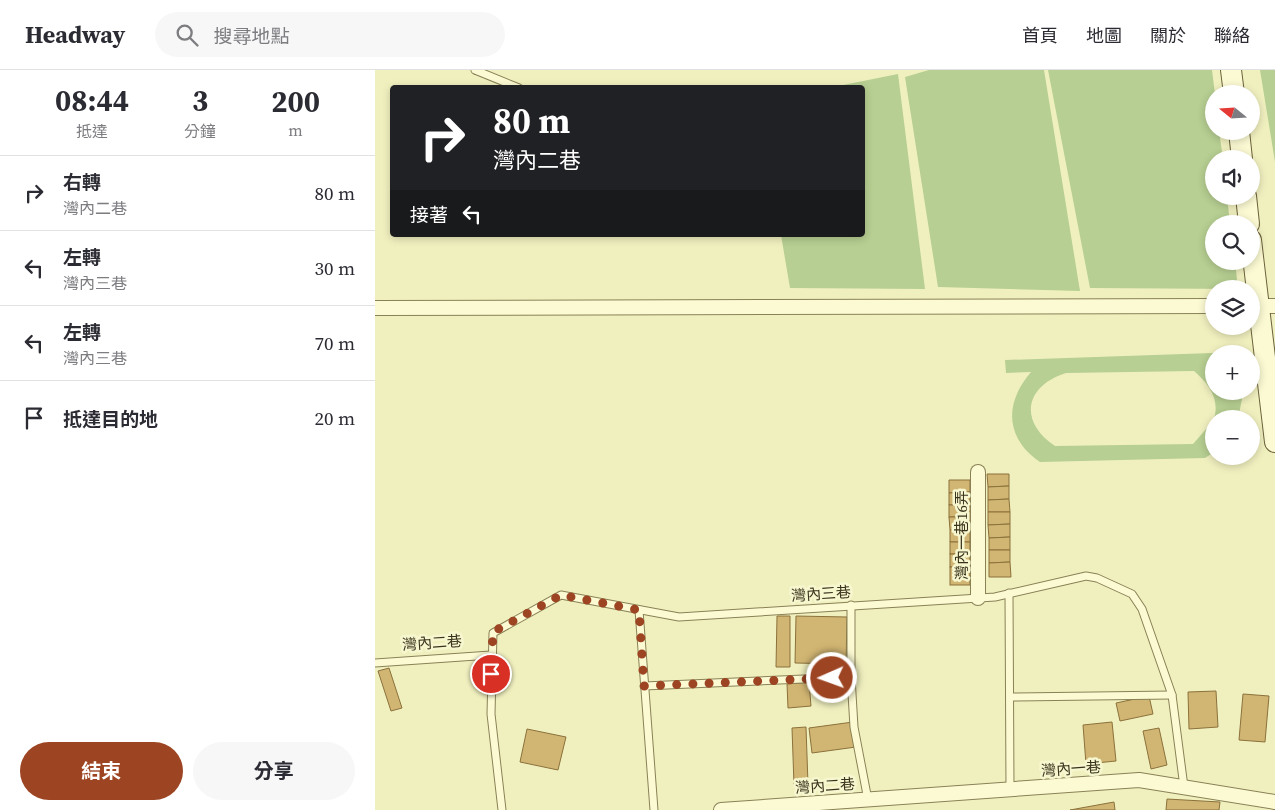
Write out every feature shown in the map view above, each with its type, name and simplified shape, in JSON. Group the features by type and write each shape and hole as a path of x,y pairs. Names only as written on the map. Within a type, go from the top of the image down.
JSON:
{"street":[{"path":"1231,70 1233,85"},
{"path":"1256,270 1262,306 1275,442"},
{"path":"375,308 1205,306"},
{"name":"灣內一巷16弄","path":"978,598 979,472"},
{"name":"灣內一巷","path":"868,800 1139,780 1275,802"},
{"name":"灣內二巷","path":"721,810 868,800"}],"lane":[{"path":"475,70 512,85"},
{"name":"灣內三巷","path":"502,810 491,714 493,632 561,595 679,617 978,598 1086,576 1097,578 1133,594 1142,608 1172,695 1184,787"},
{"path":"1009,593 1011,790"},
{"name":"灣內二巷","path":"851,605 851,677 854,727 868,800"},
{"path":"639,610 654,810"},
{"name":"灣內二巷","path":"375,663 491,654"},
{"path":"644,686 851,677"},
{"path":"1010,697 1172,695"}],"green space":[{"path":"929,70 1044,70 1080,291 938,287 905,77"},
{"path":"1048,70 1212,70 1214,85 1205,85 1205,140 1220,140 1222,150 1205,150 1205,205 1228,205 1229,215 1205,215 1205,270 1236,270 1237,280 1205,280 1205,289 1090,288"},
{"path":"1260,70 1275,70 1275,162"},
{"path":"898,74 925,289 790,288 781,237 865,237 865,85 843,85"},
{"path":"1205,353 1205,382 1194,371 1066,373 1042,386 1035,395 1031,405 1031,415 1035,426 1055,446 1193,444 1205,430 1205,458 1040,462 1028,453 1020,442 1012,420 1016,396 1031,372 1006,373 1005,360"},
{"path":"1215,400 1242,400 1240,410 1215,410"}],"building":[{"path":"987,474 1009,474 1009,486 988,487"},
{"path":"949,480 970,480 970,492 949,493"},
{"path":"1009,486 1009,499 988,500 988,487"},
{"path":"970,492 970,505 949,505 949,493"},
{"path":"1009,499 1010,512 988,512 988,500"},
{"path":"949,505 970,505 970,517 949,517"},
{"path":"988,512 1010,512 1010,524 988,525"},
{"path":"949,517 970,517 970,529 950,530"},
{"path":"1010,524 1010,537 989,538 988,525"},
{"path":"970,529 970,542 950,542 950,530"},
{"path":"1010,537 1010,550 989,550 989,538"},
{"path":"950,542 970,542 970,554 950,554"},
{"path":"989,550 1010,550 1010,562 989,563"},
{"path":"950,554 970,554 970,567 950,567"},
{"path":"1010,562 1011,577 989,577 989,563"},
{"path":"950,567 970,567 970,585 950,585"},
{"path":"777,616 790,616 790,667 776,667"},
{"path":"796,616 847,617 846,664 795,663"},
{"path":"389,668 402,708 391,711 378,671"},
{"path":"809,682 811,706 788,708 787,684"},
{"path":"1216,691 1218,727 1189,729 1188,692"},
{"path":"1243,694 1269,696 1265,742 1239,740"},
{"path":"1149,696 1153,714 1120,721 1116,703"},
{"path":"853,722 856,747 812,753 809,728"},
{"path":"1112,722 1116,761 1086,764 1083,725"},
{"path":"806,727 808,784 794,785 792,728"},
{"path":"1159,728 1167,765 1151,769 1143,731"},
{"path":"527,729 566,737 558,770 520,762"},
{"path":"1167,799 1220,802 1219,810 1166,810"},
{"path":"1114,802 1115,810 1070,810"}],"route":[{"path":"491,674 493,632 561,595 639,610 644,686 832,678"}]}
